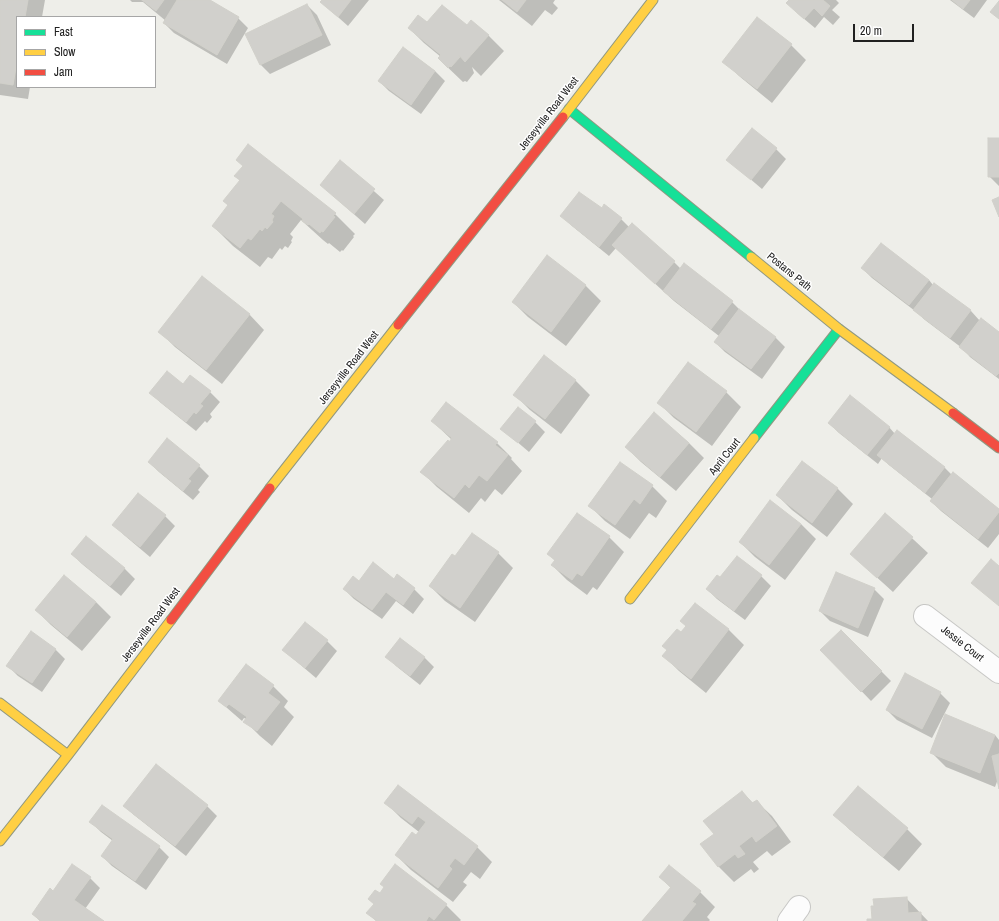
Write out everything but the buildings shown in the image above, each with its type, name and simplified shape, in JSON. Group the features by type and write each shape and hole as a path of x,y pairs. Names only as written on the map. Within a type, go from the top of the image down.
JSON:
{"main road":[{"name":"Jerseyville Road West","path":"0,841 68,755 277,480 653,0"},
{"name":"Postans Path","path":"569,109 839,329 999,448"},
{"name":"April Court","path":"630,599 839,329"},
{"path":"0,703 68,755"}],"street":[{"name":"Jessie Court","path":"925,616 999,672"}],"traffic: fast":[{"path":"569,109 751,257"},
{"path":"754,438 839,329"}],"traffic: slow":[{"path":"563,117 653,0"},
{"path":"751,257 839,329 953,413"},
{"path":"270,488 398,325"},
{"path":"630,599 754,438"},
{"path":"0,841 171,620"},
{"path":"0,703 68,755"}],"traffic: jam":[{"path":"398,325 563,117"},
{"path":"953,413 999,448"},
{"path":"171,620 270,488"}]}
